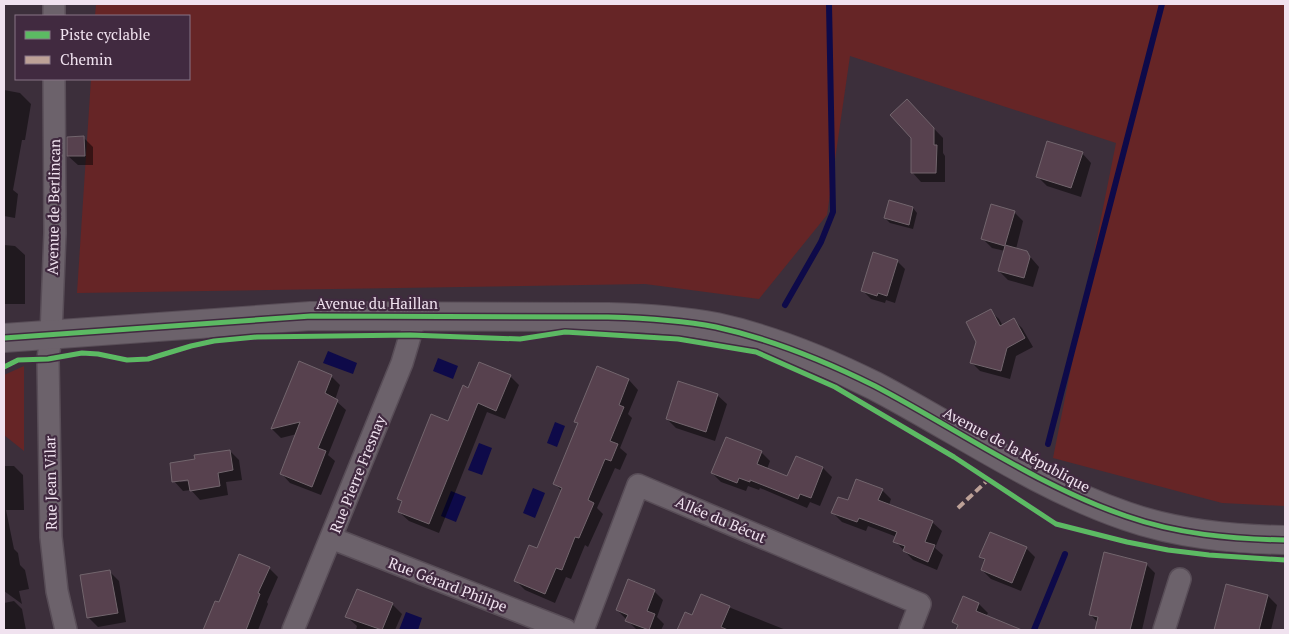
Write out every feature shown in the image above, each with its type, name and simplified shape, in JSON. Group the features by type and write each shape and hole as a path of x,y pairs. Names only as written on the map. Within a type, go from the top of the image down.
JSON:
{"street":[{"name":"Avenue de Berlincan","path":"51,335 54,233 54,80"},
{"name":"Avenue du Haillan","path":"4,338 275,318 330,316 645,318 707,326 749,336"},
{"name":"Rue Pierre Fresnay","path":"293,630 402,362 416,316"},
{"name":"Rue Jean Vilar","path":"51,335 48,359 51,537 57,591 66,630"},
{"name":"Avenue de la République","path":"749,336 832,366 874,386 1062,490 1093,504 1126,516 1196,534 1232,538 1285,540"},
{"name":"Allée du Bécut","path":"583,630 638,485 920,604 910,630"},
{"name":"Rue Gérard Philipe","path":"331,538 566,630"},
{"path":"1164,630 1180,579"}],"shaded area":[{"path":"96,4 1285,4 1285,506 1222,503 1053,458 1116,143 850,56 827,215 759,299 645,284 77,293 91,80 190,80 190,15 95,15"},
{"path":"328,351 357,363 353,374 323,363"},
{"path":"438,358 458,366 453,379 433,371"},
{"path":"24,366 24,451 4,435 4,375"},
{"path":"555,422 565,426 557,447 547,443"},
{"path":"479,443 492,448 482,475 468,470"},
{"path":"533,488 545,493 535,518 523,513"},
{"path":"451,491 466,497 456,522 441,516"},
{"path":"406,612 422,618 418,630 399,630"}],"building":[{"path":"907,99 934,128 934,145 937,145 936,173 911,173 911,138 890,115"},
{"path":"84,136 85,156 67,156 67,137"},
{"path":"1047,141 1083,152 1071,188 1036,177"},
{"path":"889,200 913,207 909,225 884,218"},
{"path":"991,204 1015,211 1005,245 1027,251 1030,257 1024,278 998,271 1005,246 981,239"},
{"path":"873,252 898,260 887,296 878,293 877,296 861,291"},
{"path":"991,309 1000,326 1014,318 1025,338 1007,348 1001,371 970,363 976,342 966,322"},
{"path":"299,361 332,375 325,393 338,400 318,448 326,451 312,487 280,474 300,422 271,429"},
{"path":"479,362 511,375 496,411 478,403 429,524 398,512 402,501 397,499 431,414 448,421 463,385 468,388"},
{"path":"597,366 629,379 619,405 624,407 610,441 618,444 611,461 605,459 588,500 594,503 579,538 575,537 562,570 556,568 545,594 514,581 529,545 537,548 562,488 553,484 578,423 574,422"},
{"path":"678,381 718,394 706,432 666,419"},
{"path":"726,437 762,451 757,464 787,476 796,456 823,467 811,498 800,494 798,499 750,480 750,482 739,478 737,483 711,473"},
{"path":"230,450 233,470 218,473 220,486 190,491 188,480 172,482 170,463 195,459 194,455"},
{"path":"856,479 883,489 878,500 933,521 925,542 935,545 928,562 903,551 905,546 893,542 897,532 859,518 857,522 831,513 838,497 848,500"},
{"path":"990,532 1027,547 1012,583 981,570 985,559 979,557"},
{"path":"1104,552 1147,563 1130,630 1095,630 1098,617 1089,615"},
{"path":"239,554 270,567 258,593 260,594 246,630 203,630 215,601 219,602"},
{"path":"110,570 118,613 87,618 80,575"},
{"path":"628,579 655,590 647,611 655,614 649,630 625,621 628,615 616,610"},
{"path":"1226,584 1268,595 1259,630 1214,630"},
{"path":"357,589 393,603 382,630 345,617"},
{"path":"701,594 730,606 721,627 728,630 677,630 685,612 692,615"},
{"path":"963,596 979,603 976,611 1022,630 956,630 958,625 952,622"}],"waterway":[{"path":"785,305 821,242 833,212 829,4"},
{"path":"1048,444 1162,4"},
{"path":"1034,630 1065,554"}],"marked path":[{"path":"958,508 989,479"}],"cycle path":[{"path":"4,338 311,316 608,317 662,320 716,327 757,338 837,368 875,386 998,456 1093,504 1145,522 1184,531 1245,538 1285,540"},
{"path":"4,367 18,360 48,359 82,353 127,360 148,359 214,341 257,337 410,335 520,339 565,332 678,339 756,352 835,387 954,457 1056,524 1168,550 1285,560"}]}
